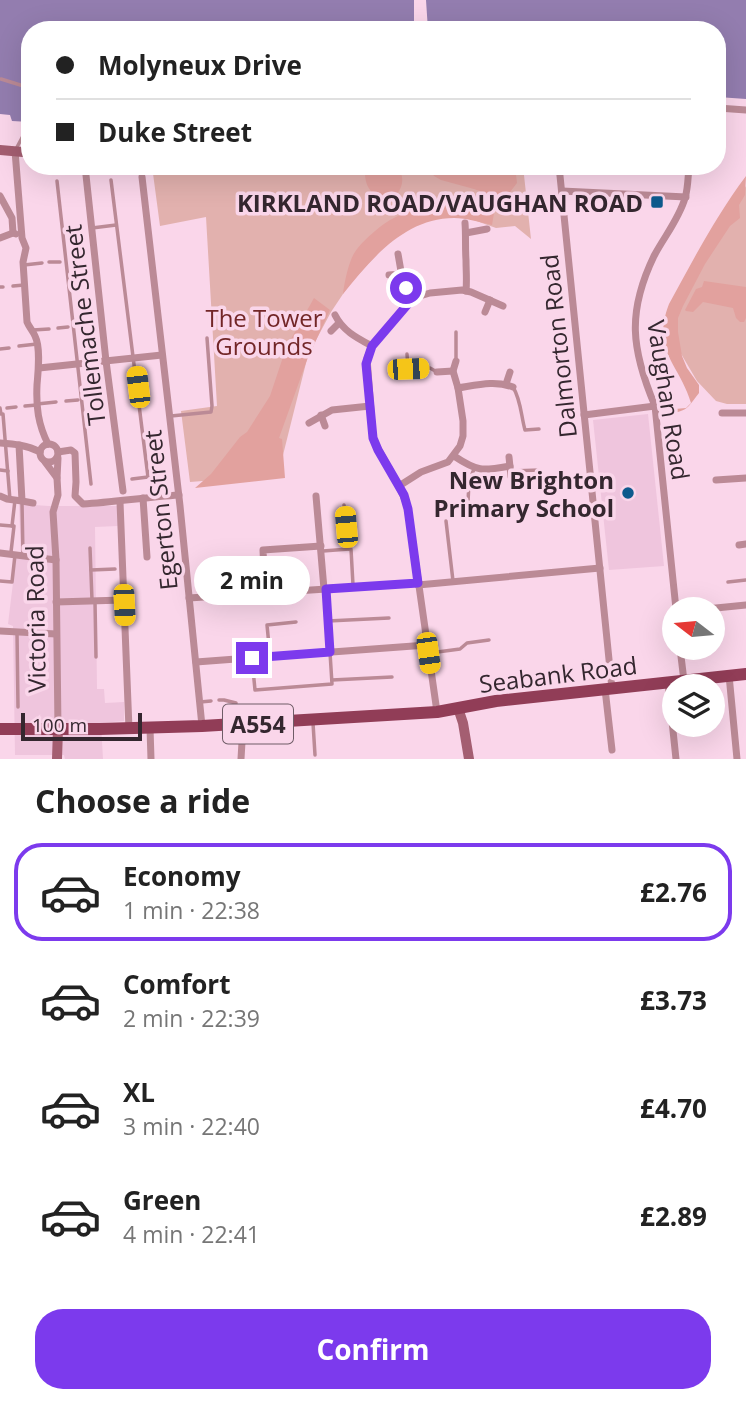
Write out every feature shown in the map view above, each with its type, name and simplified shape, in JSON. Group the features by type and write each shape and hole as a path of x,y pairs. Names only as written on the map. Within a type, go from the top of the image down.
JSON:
{"main road":[{"path":"0,150 21,151"},
{"name":"Seabank Road","path":"725,676 746,674"},
{"name":"Seabank Road","path":"458,708 496,701 662,683"},
{"path":"458,708 469,759"},
{"name":"A554","path":"0,729 129,729 243,725 437,712 458,708"},
{"name":"Victoria Road","path":"57,759 58,729"}],"street":[{"path":"726,109 746,110"},
{"path":"23,175 22,238 26,248 23,265 27,322 35,335 37,345 37,416 48,444"},
{"name":"Tollemache Street","path":"86,175 122,491"},
{"name":"Dalmorton Road","path":"560,175 600,568 612,750"},
{"name":"Vaughan Road","path":"675,597 654,406 636,348 635,313 642,284 655,254 686,197 688,175"},
{"name":"Egerton Street","path":"142,177 179,495 202,726"},
{"path":"562,191 686,197"},
{"path":"0,196 12,218 13,233"},
{"path":"146,207 157,206"},
{"path":"465,223 468,277 466,291"},
{"path":"466,233 487,229"},
{"path":"13,233 22,238"},
{"path":"0,238 13,233"},
{"path":"398,254 401,274 413,298"},
{"path":"389,275 401,274"},
{"path":"437,712 408,509 404,495 373,438 366,364 372,346 413,298 430,293 466,291 503,306"},
{"path":"485,312 490,300"},
{"path":"331,331 337,319 351,335 372,346"},
{"path":"39,368 162,355"},
{"path":"399,486 421,472 448,461 460,446 463,436 458,388 453,371 456,361"},
{"path":"437,372 453,371"},
{"path":"458,388 493,382 510,386 510,372"},
{"path":"309,423 332,410 370,406"},
{"path":"584,415 654,406"},
{"path":"722,413 746,413"},
{"path":"321,415 325,426"},
{"path":"3,444 19,445 40,452"},
{"path":"16,500 19,445"},
{"path":"57,478 41,459 40,452 43,446 55,445 58,455"},
{"path":"45,462 54,462 58,455 71,450 75,453 75,496 83,505 179,495"},
{"name":"Victoria Road","path":"58,455 58,495 53,512 58,729"},
{"path":"454,456 485,471 510,471 509,457"},
{"path":"716,480 746,478"},
{"path":"121,480 132,479"},
{"path":"0,496 33,503"},
{"path":"316,496 325,589"},
{"path":"143,498 148,557"},
{"path":"120,502 129,729"},
{"path":"306,510 317,509"},
{"path":"265,593 263,550 321,549"},
{"path":"0,553 56,560"},
{"path":"189,598 418,584 600,568"},
{"path":"56,602 123,600"},
{"path":"725,607 746,605"},
{"path":"0,631 56,634"},
{"path":"196,662 330,652 427,649"},
{"path":"729,676 737,759"},
{"path":"241,759 243,725"},
{"path":"150,728 151,759"},
{"path":"674,737 676,759"}],"lane":[{"path":"1,79 21,85"},
{"path":"111,180 148,477 132,479"},
{"path":"57,181 92,484"},
{"path":"92,228 116,225"},
{"path":"49,262 60,262"},
{"path":"23,265 42,263"},
{"path":"13,286 24,285"},
{"path":"58,328 68,327"},
{"path":"30,330 48,328"},
{"path":"456,332 456,361"},
{"path":"169,416 211,412 207,338"},
{"path":"19,346 37,345"},
{"path":"0,349 9,348"},
{"path":"407,354 408,369 430,368 437,372"},
{"path":"510,386 519,397 525,430 539,429"},
{"path":"66,401 78,400"},
{"path":"25,406 56,402"},
{"path":"7,408 16,407"},
{"path":"0,408 3,414 3,444 16,500 16,555 12,582 0,581"},
{"path":"452,503 468,502 469,482 474,468"},
{"path":"0,470 8,471"},
{"path":"510,471 540,470 547,483"},
{"path":"16,500 12,526 16,555"},
{"path":"344,505 351,549 353,587"},
{"path":"446,521 453,581"},
{"path":"0,525 12,526"},
{"path":"90,548 96,657"},
{"path":"321,549 349,549"},
{"path":"91,570 115,569"},
{"path":"728,582 746,580"},
{"path":"252,658 255,690 332,684 325,589"},
{"path":"328,621 389,618"},
{"path":"270,656 267,625 296,622"},
{"path":"17,632 18,707"},
{"path":"427,649 460,649 467,643 489,640"},
{"path":"332,680 393,677"},
{"path":"200,702 211,701"},
{"path":"219,701 236,703"},
{"path":"313,720 316,755"}],"shaded area":[{"path":"0,0 414,0 414,21 21,21 21,122 12,121 10,115 0,114"},
{"path":"426,0 746,0 746,99 726,98 726,21 427,21"},
{"path":"365,175 401,175 402,180 397,194 383,198 372,192"},
{"path":"516,175 517,183 504,200 434,176"},
{"path":"746,176 745,195 739,205 740,218 730,226 705,264 678,318 682,356 699,385 699,393 692,403 686,408 691,403 665,345 664,320 669,304 715,222"},
{"path":"445,204 472,206 494,213 492,225 454,218 420,225 391,243 365,267 343,294 353,256 372,234 398,216"},
{"path":"704,281 746,287 744,322 736,318 733,308 703,302 693,312 685,310 696,289 702,287"},
{"path":"314,298 330,310 307,360 279,438 282,439 285,478 195,488 211,474 247,432 270,396 286,348"},
{"path":"686,408 679,412 667,414 664,410"},
{"name":"New Brighton Primary School","path":"648,414 664,566 609,570 593,420"},
{"path":"19,504 117,506 118,526 95,527 97,689 104,689 105,703 124,702 124,721 101,723 103,759 65,759 64,755 15,755 13,626 8,624 16,558 21,558"}],"green space":[{"name":"The Tower Grounds","path":"153,175 524,175 531,239 515,226 496,228 468,218 433,215 387,243 349,285 308,355 278,475 190,482 181,411 217,406 206,217 160,226"},
{"path":"746,186 746,404 727,404 716,401 697,381 680,352 673,330 679,300"}],"place":[{"name":"KIRKLAND ROAD/VAUGHAN ROAD","path":"657,202"},
{"name":"New Brighton Primary School","path":"628,493"}],"route":[{"path":"252,658 330,652 326,589 418,583 404,495 373,438 366,364 372,346 413,298 406,288"}]}
